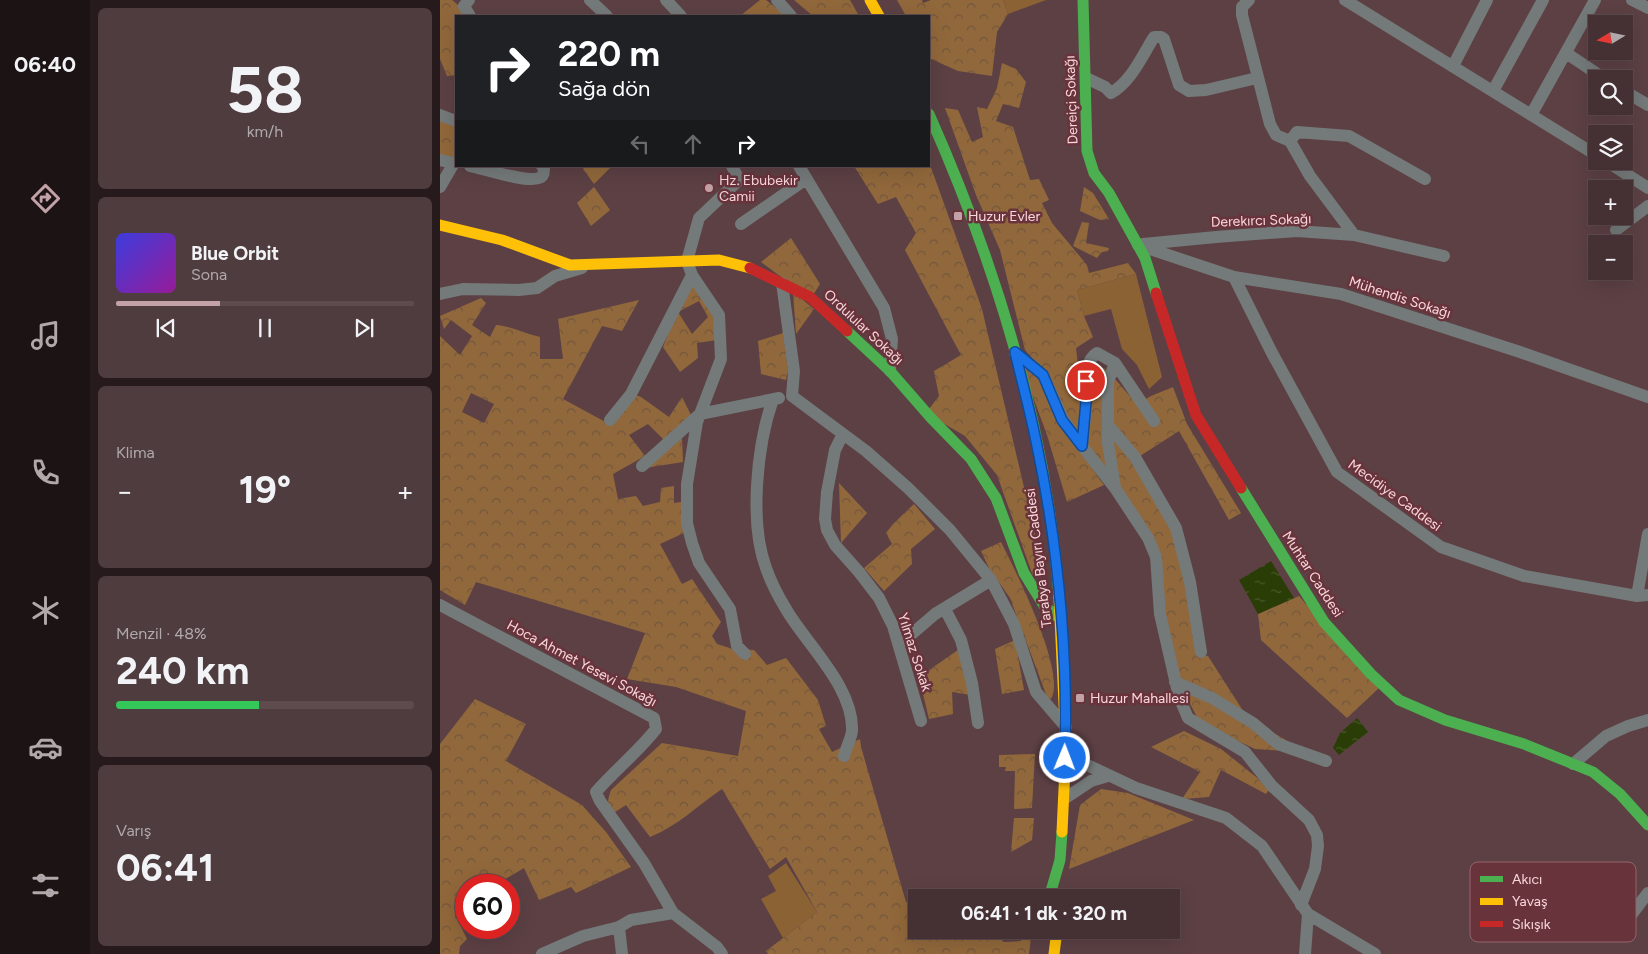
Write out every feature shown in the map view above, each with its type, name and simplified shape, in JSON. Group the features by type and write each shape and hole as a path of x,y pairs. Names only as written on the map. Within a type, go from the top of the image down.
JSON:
{"street":[{"path":"469,0 464,6 469,15"},
{"path":"590,0 606,15"},
{"path":"666,0 681,15"},
{"path":"777,0 790,15"},
{"path":"870,0 878,15"},
{"name":"Dereiçi Sokağı","path":"1083,0 1087,152 1094,173 1109,193 1138,245"},
{"path":"1249,0 1242,7 1242,14 1270,124 1276,136 1290,141 1310,176 1354,236"},
{"path":"1344,0 1588,150"},
{"path":"1452,66 1487,0"},
{"path":"1493,91 1543,0"},
{"path":"1531,115 1595,0"},
{"path":"1632,0 1648,8"},
{"path":"1086,78 1105,87 1111,93 1128,79 1154,37 1161,36 1164,39 1179,85 1189,91 1206,90 1257,78"},
{"path":"1566,53 1592,70"},
{"path":"1633,96 1648,105"},
{"path":"440,115 455,121"},
{"name":"Tarabya Bayırı Caddesi","path":"930,116 971,214 1015,352 1036,440 1047,500 1058,578 1066,727 1064,799 1059,866 1063,882 1062,889"},
{"path":"1290,141 1297,132 1349,136 1425,179"},
{"path":"440,160 455,163 440,187"},
{"path":"474,167 526,180 540,178 544,174 543,167"},
{"path":"732,167 739,180 698,218 687,261 692,275 719,316 721,359 698,422 687,484 687,523 699,563 730,609 737,646 744,654"},
{"path":"800,167 884,308 892,339 890,371"},
{"path":"1620,170 1648,188"},
{"path":"741,224 806,179"},
{"path":"1616,230 1648,206"},
{"name":"Ordulular Sokağı","path":"440,225 502,240 570,265 718,260 754,270 810,297 890,371 931,418 972,459 996,498 1024,573 1045,607 1061,618"},
{"name":"Derekırcı Sokağı","path":"1138,245 1298,231 1354,236 1444,256"},
{"name":"Mühendis Sokağı","path":"1138,245 1234,277 1341,294 1520,352 1648,397"},
{"name":"Muhtar Caddesi","path":"1138,245 1145,258 1196,415 1324,622 1371,674 1399,700 1445,720 1524,744 1593,772 1620,794 1648,825"},
{"path":"440,294 463,289 519,290 537,288 555,276 592,265"},
{"path":"610,420 631,394 692,275"},
{"name":"Mecidiye Caddesi","path":"1234,277 1272,353 1337,472 1440,547 1524,576 1642,595"},
{"path":"782,283 794,371 792,396"},
{"path":"1015,352 1043,375 1062,420 1115,488 1148,538 1156,558 1160,614 1175,682 1179,698 1188,718 1245,752 1272,786 1309,820 1317,835 1318,846 1315,869 1304,909 1305,954"},
{"path":"1082,446 1086,381 1090,361 1092,356 1097,353 1115,363 1154,421"},
{"path":"1115,363 1108,382 1108,443 1115,488"},
{"path":"642,466 700,414 792,396 866,451 915,495 950,530 991,580 1014,624 1036,692 1066,727"},
{"path":"773,399 758,466 758,541 766,568 786,609 833,674 849,710 852,731 844,756"},
{"path":"1108,425 1135,457 1176,528 1190,582 1201,652"},
{"name":"Yılmaz Sokak","path":"843,434 835,450 827,492 825,519 827,530 835,546 878,598 893,626 921,721"},
{"path":"1642,595 1648,534"},
{"path":"899,644 935,614 991,580"},
{"name":"Hoca Ahmet Yesevi Sokağı","path":"440,604 654,718 656,729 642,748 613,773 596,792 600,801 644,863 673,913"},
{"path":"945,609 962,640 972,683 978,723"},
{"path":"1175,682 1212,698 1252,723 1278,744 1326,761"},
{"path":"1573,764 1606,736 1628,726 1648,720"},
{"path":"1065,758 1082,762 1136,788 1226,818 1262,846 1304,909 1375,954"},
{"path":"1064,799 1091,781 1108,776"},
{"name":"Tarabya Bayırı Caddesi","path":"1050,889 1059,866"},
{"path":"1636,909 1648,893"},
{"path":"542,954 583,936 619,927 631,920 673,913 717,947 722,954"},
{"path":"619,927 622,954"},
{"path":"1054,954 1056,939"}],"green space":[{"path":"440,0 452,0 470,15 455,15 455,75 447,76 440,59"},
{"path":"760,0 766,0 786,15 741,15"},
{"path":"794,0 850,0 858,15 812,15"},
{"path":"897,0 922,0 923,3 931,0 1003,0 1008,14 997,32 992,76 958,71 930,58 930,15 905,15"},
{"path":"1002,63 1016,69 1026,82 1019,108 1003,104 996,121 1013,127 1030,180 1039,179 1049,200 1042,203 1052,223 1087,265 1089,273 1128,263 1136,274 1077,290 1084,316 1093,337 1076,348 1078,365 1084,371 1079,437 1046,374 1025,350 1000,250 976,195 945,108 958,110 972,142 983,137 977,107 987,109 997,88"},
{"path":"440,121 455,126 455,159 440,155"},
{"path":"930,165 982,309 1044,572 1033,576 997,475 965,436 926,413 939,396 934,371 961,355 905,250 916,233 896,197 878,204 855,167 930,167"},
{"path":"585,167 611,167 594,184 583,169"},
{"path":"594,187 610,210 591,226 577,203"},
{"path":"1084,187 1093,193 1109,219 1100,220 1080,211"},
{"path":"1082,222 1089,223 1086,243 1109,248 1108,251 1102,252 1097,258 1073,246"},
{"path":"791,238 820,284 813,295 788,282 761,262"},
{"path":"693,281 717,316 717,340 697,343 698,358 680,372 663,347 677,312","holes":["699,301 708,317 692,334 678,312"]},
{"path":"793,292 814,309 796,334"},
{"path":"481,298 486,303 472,325 490,337 496,325 540,337 540,359 563,359 558,319 639,300 622,331 602,326 563,399 611,425 635,395 641,397 669,417 682,397 691,415 665,441 648,424 629,435 645,456 613,474 618,499 636,496 643,506 660,502 661,488 674,486 674,503 681,502 684,533 660,544 682,584 692,579 721,622 712,636 717,644 733,649 754,650 767,665 786,658 818,700 826,726 819,729 832,752 860,739 906,902 908,903 908,939 1000,939 1004,942 1031,939 1029,954 768,954 766,951 817,912 786,857 770,869 722,789 679,821 650,837 626,805 612,814 608,802 611,790 662,743 738,756 746,711 676,687 627,679 645,633 476,582 465,605 440,590 440,336 460,355 472,336 451,320 444,329 440,316","holes":["471,393 494,404 484,423 462,412"]},
{"path":"783,333 788,371 786,380 761,374 758,341"},
{"path":"1092,361 1105,369 1109,376 1112,480 1084,446"},
{"path":"1022,367 1039,379 1057,420 1104,485 1067,502 1047,435"},
{"path":"1113,377 1137,404 1173,387 1187,424 1241,513 1229,520 1179,431 1140,456 1111,424"},
{"path":"1110,430 1175,528 1201,655 1208,656 1247,717 1306,752 1255,749 1197,717 1179,683 1162,614 1159,557 1118,487"},
{"path":"682,438 683,462 645,468"},
{"path":"839,483 867,513 841,543"},
{"path":"914,504 935,529 911,549 912,564 884,591 864,568 892,544 886,533"},
{"path":"1001,542 1027,597 1046,645 1052,667 1054,686 1051,699 1047,697 1010,598 989,568 981,551"},
{"path":"1299,596 1379,688 1347,718 1261,640 1258,614"},
{"path":"1015,640 1024,690 1002,694 995,649"},
{"path":"958,650 971,695 952,692 953,714 929,719 919,677"},
{"path":"475,699 526,724 506,761 582,805 606,832 631,867 576,893 571,887 539,900 524,868 514,874 455,874 455,939 467,939 460,946 459,954 440,954 440,744"},
{"path":"1184,731 1221,749 1270,788 1266,794 1221,770 1209,797 1182,799 1200,772 1151,747"},
{"path":"1035,754 1032,808 1014,809 1015,771 1005,771 1006,767 999,767 999,755"},
{"path":"1101,789 1128,793 1194,820 1069,869 1080,805"},
{"path":"1014,818 1034,818 1032,840 1011,852"}],"shaded area":[{"path":"1003,0 1046,0 1008,14"},
{"path":"1136,274 1162,377 1149,389 1137,365 1122,349 1111,309 1084,316 1077,290"},
{"path":"786,863 817,912 783,938 761,899 776,891 768,876"}],"water":[{"path":"1271,561 1294,598 1258,614 1239,580"},
{"path":"1357,718 1368,732 1339,755 1333,748 1340,733"}],"traffic: fast":[{"path":"1083,0 1087,151 1094,173 1109,193 1145,258 1156,293"},
{"path":"930,116 954,172 976,231 997,290 1015,350 1031,411 1043,473 1053,535 1059,597"},
{"path":"847,331 890,371 931,418 971,459 996,498 1024,573 1045,607 1061,619"},
{"path":"1241,488 1324,622 1371,674 1399,700 1445,720 1524,744 1593,772 1620,794 1648,825"},
{"path":"1052,889 1060,860 1062,832"}],"traffic: slow":[{"path":"870,0 878,15"},
{"path":"440,225 502,240 570,265 719,260 750,268"},
{"path":"1059,597 1066,746 1062,832"},
{"path":"1054,954 1056,939"}],"traffic: jam":[{"path":"750,268 810,297 847,331"},
{"path":"1156,293 1196,415 1241,488"}],"place":[{"name":"Hz. Ebubekir Camii","path":"709,188"},
{"name":"Huzur Evler","path":"958,216"},
{"name":"Huzur Mahallesi","path":"1080,698"}],"route":[{"path":"1065,758 1066,727 1062,637 1052,528 1036,440 1015,352 1043,375 1062,420 1082,446 1086,381"}]}
